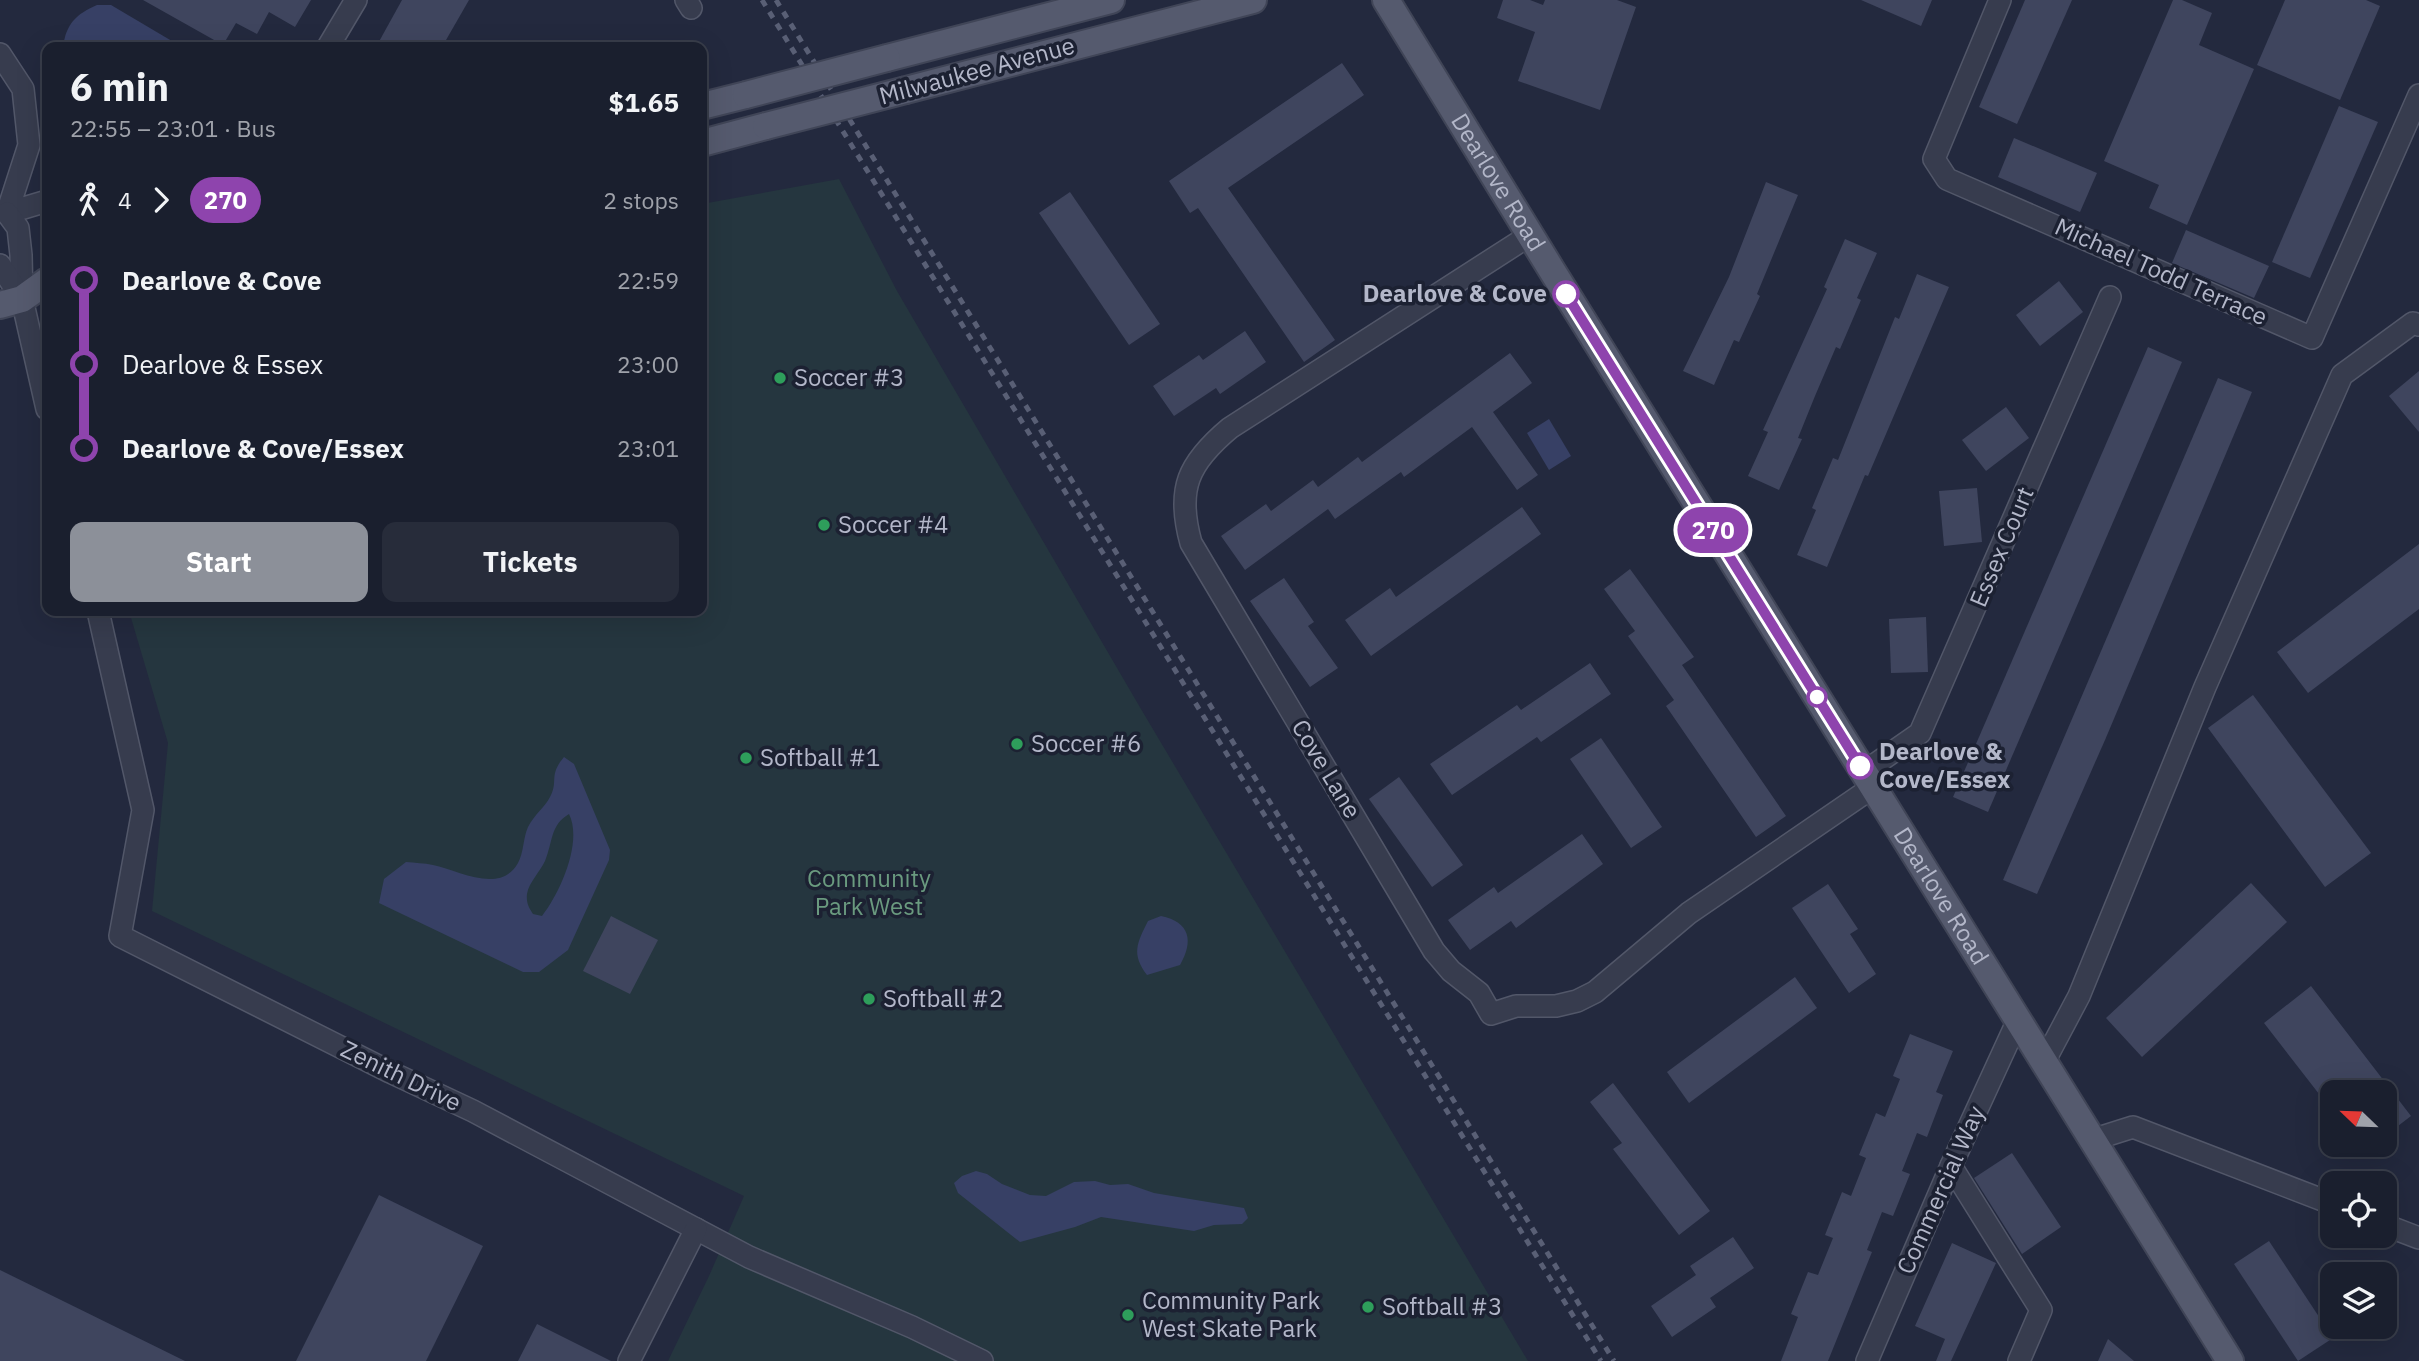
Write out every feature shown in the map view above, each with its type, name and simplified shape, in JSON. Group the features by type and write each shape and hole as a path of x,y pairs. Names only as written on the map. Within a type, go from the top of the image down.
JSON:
{"main road":[{"name":"Milwaukee Avenue","path":"707,105 1111,0"},
{"name":"Milwaukee Avenue","path":"707,142 1253,0"},
{"name":"Dearlove Road","path":"1386,0 2230,1361"},
{"path":"11,302 42,284"},
{"path":"11,302 42,305"}],"street":[{"path":"331,42 356,0"},
{"name":"Michael Todd Terrace","path":"2000,0 1934,159 1947,179 2312,338 2419,95"},
{"path":"0,54 23,89 29,145 2,218"},
{"path":"2,218 42,203"},
{"path":"2,218 18,228 22,255 11,302"},
{"name":"Cove Lane","path":"1530,235 1230,428 1196,461 1184,492 1191,543 1434,951 1451,971 1479,993 1491,1014 1516,1006 1534,1008 1577,1001 1595,992 1689,913 1868,780"},
{"path":"0,265 42,394"},
{"name":"Essex Court","path":"1868,780 1920,733 2110,297"},
{"path":"2044,1062 2079,996 2205,687 2342,374 2413,323 2419,325"},
{"name":"Zenith Drive","path":"99,616 143,810 120,936 473,1111 749,1257 912,1327 982,1361"},
{"name":"Commercial Way","path":"1867,1361 1951,1166 2018,1020"},
{"path":"2092,1140 2133,1127 2320,1199"},
{"path":"1951,1166 2041,1310 2019,1361"},
{"path":"629,1361 696,1229"},
{"path":"2397,1230 2419,1238"}],"green space":[{"name":"Community Park West","path":"839,179 897,291 1141,709 1528,1361 668,1361 744,1196 152,911 168,743 130,616 707,616 707,203"}],"water":[{"path":"97,5 111,5 174,42 64,42 73,21"},
{"path":"1549,419 1571,456 1549,470 1527,433"},
{"path":"564,757 574,764 610,850 609,860 568,950 539,972 523,972 379,903 384,879 406,862 433,865 478,878 501,878 510,872 520,859 528,827 553,791 559,764","holes":["569,814 573,825 571,853 562,881 542,916 533,914 527,903 528,890 545,861 555,829"]},
{"path":"1161,916 1171,919 1183,928 1187,934 1187,948 1180,965 1147,975 1139,961 1137,948 1148,921"},
{"path":"976,1171 1030,1195 1046,1196 1074,1182 1128,1184 1154,1193 1244,1208 1248,1218 1242,1224 1214,1225 1194,1231 1101,1217 1020,1242 958,1193 954,1183 962,1176"}],"building":[{"path":"143,0 311,0 295,27 269,12 257,34 236,23 225,42 218,42"},
{"path":"402,0 469,0 445,42 379,42"},
{"path":"1503,0 1530,0 1543,5 1545,0 1617,0 1636,7 1600,110 1518,81 1535,32 1497,18"},
{"path":"1861,0 1932,0 1921,26"},
{"path":"2025,0 2072,0 2017,124 1979,107"},
{"path":"2173,0 2182,0 2212,13 2199,45 2254,69 2187,225 2149,208 2159,185 2104,161"},
{"path":"2285,0 2366,0 2380,6 2340,100 2257,65"},
{"path":"1342,63 1364,95 1228,188 1335,340 1304,362 1198,208 1190,213 1169,181"},
{"path":"2339,106 2378,122 2310,278 2272,262"},
{"path":"2014,138 2097,173 2080,212 1998,177"},
{"path":"1766,182 1798,195 1757,294 1760,296 1739,342 1734,340 1714,385 1683,371 1729,277"},
{"path":"1070,192 1160,324 1129,345 1039,213"},
{"path":"2186,230 2269,266 2254,298 2172,263"},
{"path":"1845,239 1877,253 1857,298 1861,300 1840,349 1836,347 1798,438 1802,439 1779,490 1748,476 1768,432 1763,430 1827,289 1824,287"},
{"path":"1917,274 1949,287 1827,567 1797,555 1816,510 1812,508 1833,458 1838,460 1895,317 1899,319"},
{"path":"2059,281 2083,312 2040,346 2016,315"},
{"path":"1245,331 1266,362 1220,394 1216,388 1174,416 1153,386 1199,355 1203,360"},
{"path":"2148,347 2182,362 1988,812 1953,797"},
{"path":"1510,353 1532,383 1493,412 1538,475 1517,490 1472,427 1404,477 1401,472 1335,519 1328,509 1245,570 1221,536 1266,504 1271,511 1313,480 1318,487 1358,457 1362,462"},
{"path":"2419,371 2419,432 2389,396"},
{"path":"2218,378 2252,392 2037,894 2003,880"},
{"path":"2006,407 2029,438 1986,471 1962,440"},
{"path":"1977,488 1982,542 1944,546 1939,491"},
{"path":"1522,507 1541,534 1371,656 1345,620 1390,588 1396,597"},
{"path":"2419,544 2419,609 2308,693 2277,652"},
{"path":"1630,569 1694,657 1682,665 1786,816 1756,837 1666,706 1674,700 1628,636 1635,631 1604,589"},
{"path":"1284,578 1314,622 1308,626 1338,668 1310,687 1250,601"},
{"path":"1926,617 1928,672 1891,673 1889,619"},
{"path":"1590,663 1611,694 1541,742 1537,737 1452,795 1430,764 1517,705 1521,710"},
{"path":"2253,695 2371,853 2325,887 2208,728"},
{"path":"1601,738 1662,827 1631,848 1570,759"},
{"path":"1399,777 1463,865 1432,887 1369,799"},
{"path":"1582,834 1603,864 1516,928 1511,921 1470,950 1448,920 1494,887 1498,893"},
{"path":"2251,883 2287,922 2142,1057 2106,1018"},
{"path":"1828,884 1858,929 1850,934 1876,974 1849,993 1792,908"},
{"path":"611,916 658,940 630,994 583,971"},
{"path":"1795,977 1817,1008 1689,1103 1667,1072"},
{"path":"2311,986 2383,1080 2320,1080 2320,1095 2264,1023"},
{"path":"1910,1034 1953,1051 1936,1092 1943,1095 1927,1137 1917,1133 1902,1171 1910,1174 1893,1216 1882,1212 1867,1250 1872,1252 1828,1361 1781,1361 1798,1317 1791,1314 1808,1272 1818,1275 1833,1238 1825,1235 1842,1192 1851,1196 1866,1158 1859,1155 1876,1113 1885,1117 1900,1079 1893,1076"},
{"path":"1613,1083 1710,1211 1679,1235 1613,1149 1622,1143 1590,1102"},
{"path":"2398,1099 2411,1116 2398,1126"},
{"path":"2012,1153 2061,1227 2022,1254 1974,1178"},
{"path":"379,1195 483,1246 426,1361 296,1361"},
{"path":"1733,1237 1754,1268 1710,1298 1716,1307 1672,1337 1651,1306 1696,1275 1690,1266"},
{"path":"2269,1241 2320,1318 2320,1339 2331,1339 2298,1361 2234,1264"},
{"path":"1952,1243 1996,1263 1951,1361 1936,1361 1945,1339 1915,1326"},
{"path":"0,1270 185,1361 0,1361"},
{"path":"537,1324 611,1361 518,1361"},
{"path":"2108,1339 2134,1361 2098,1361"}],"railway":[{"path":"762,0 1601,1361"},
{"path":"776,0 1614,1361"}],"bus line":[{"name":"270","path":"1566,294 1860,766"}],"place":[{"name":"Dearlove & Cove","path":"1566,294"},
{"name":"Soccer #3","path":"780,378"},
{"name":"Soccer #4","path":"824,525"},
{"name":"Soccer #6","path":"1017,744"},
{"name":"Softball #1","path":"746,758"},
{"name":"Dearlove & Cove/Essex","path":"1860,766"},
{"name":"Softball #2","path":"869,999"},
{"name":"Softball #3","path":"1368,1307"},
{"name":"Community Park West Skate Park","path":"1128,1315"}]}
